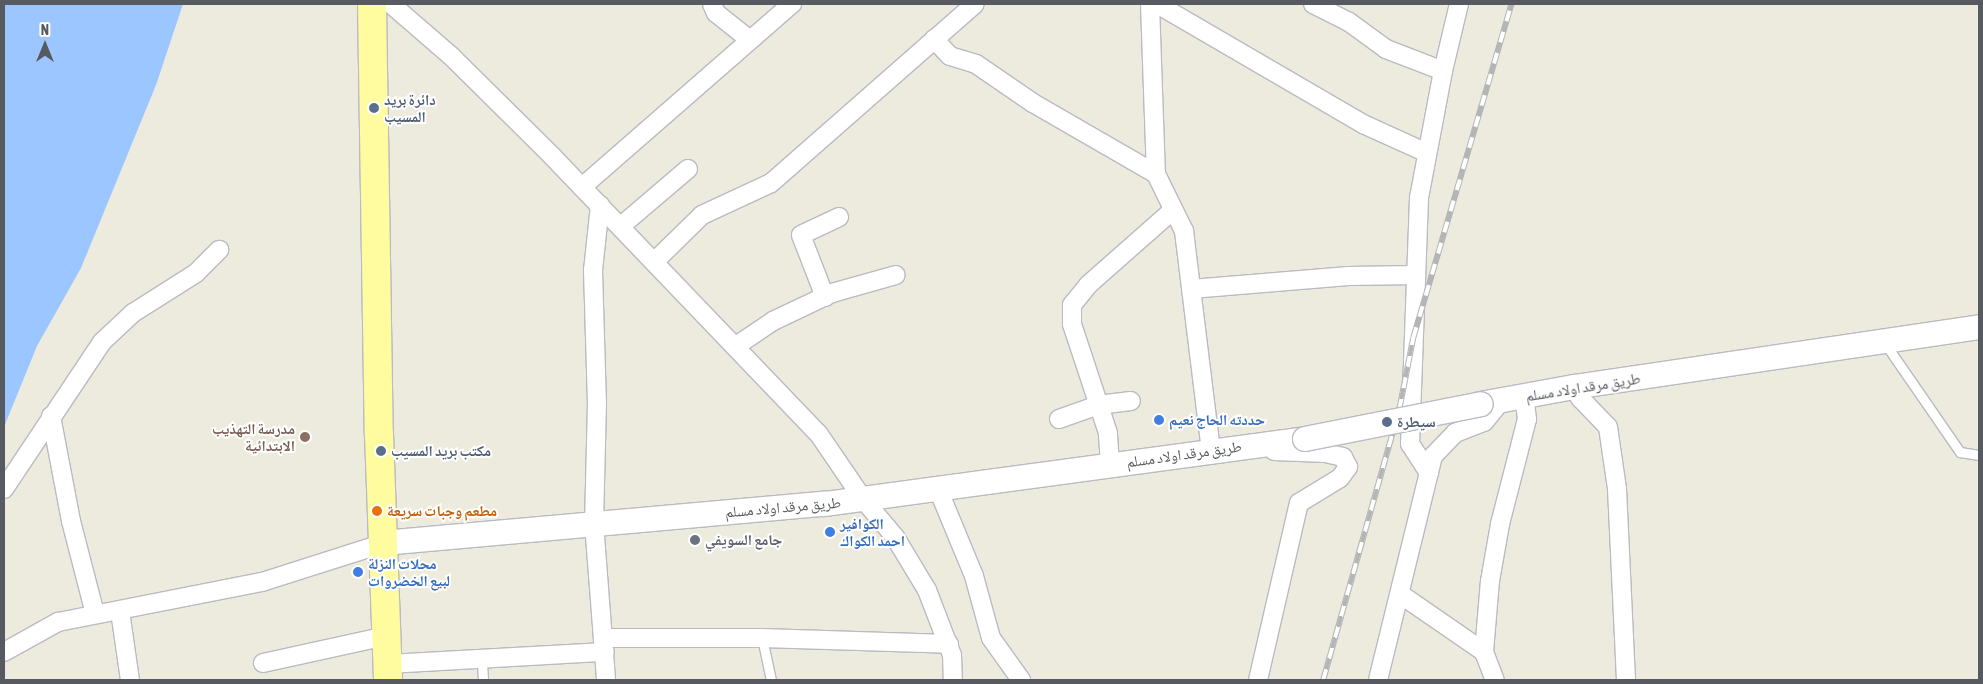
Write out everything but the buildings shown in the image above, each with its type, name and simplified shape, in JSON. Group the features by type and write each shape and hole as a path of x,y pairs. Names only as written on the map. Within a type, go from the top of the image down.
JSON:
{"main road":[{"path":"372,4 388,672"}],"street":[{"path":"391,4 451,56 621,226 818,433 863,499 895,537 927,590 949,644 953,680"},
{"path":"712,4 716,13 750,40"},
{"path":"582,187 792,4"},
{"path":"655,261 702,215 772,183 975,4"},
{"path":"1150,4 1156,174 1184,231 1211,450"},
{"path":"1157,4 1363,124 1427,153"},
{"path":"1312,4 1349,22 1386,49 1443,71"},
{"path":"1429,473 1410,444 1419,198 1443,71 1459,4"},
{"path":"934,39 950,56 976,64 1032,103 1156,174"},
{"path":"621,226 688,169"},
{"path":"600,205 594,270 597,402 594,524 606,680"},
{"path":"1110,464 1108,433 1072,324 1072,305 1088,286 1173,210"},
{"path":"825,297 800,236 839,217"},
{"path":"4,489 102,342 133,313 196,273 218,250"},
{"path":"736,346 773,321 825,297 896,274"},
{"path":"1191,289 1348,276 1416,274"},
{"name":"طريق مرقد اولاد مسلم","path":"384,543 863,499 1211,450 1305,439 1574,387 1884,342 1979,326"},
{"path":"1574,387 1580,398 1608,427 1617,488 1626,680"},
{"path":"1378,680 1433,456 1454,433 1484,422 1502,400 1527,419 1500,524 1490,581 1484,652 1495,680"},
{"path":"1059,419 1098,405 1132,401"},
{"path":"51,416 71,521 95,614"},
{"path":"1248,445 1280,452 1326,453 1343,457 1348,467 1340,478 1299,503 1258,680"},
{"path":"938,488 974,576 990,638 1021,680"},
{"path":"4,652 58,622 262,582 384,543"},
{"path":"1400,594 1484,652"},
{"path":"120,611 130,680"},
{"path":"263,663 386,636"},
{"path":"388,672 604,645 762,638 949,644"}],"lane":[{"path":"1884,342 1960,452 1979,455"},
{"path":"762,638 771,680"},
{"path":"482,661 483,680"}],"water":[{"path":"4,4 183,4 156,85 81,268 37,346 4,427"}],"railway":[{"path":"1323,680 1399,410 1413,338 1511,4"}],"place":[{"name":"دائرة بريد المسيب","path":"374,108"},
{"name":"حددته الحاج نعيم","path":"1159,420"},
{"name":"سيطرة","path":"1387,422"},
{"name":"مدرسة التهذيب الابتدائية","path":"305,437"},
{"name":"مكتب بريد المسيب","path":"381,451"},
{"name":"مطعم وجبات سريعة","path":"377,511"},
{"name":"الكوافير احمد الكواك","path":"830,532"},
{"name":"جامع السويفي","path":"695,540"},
{"name":"محلات النزلة لبيع الخضروات","path":"358,572"}]}
